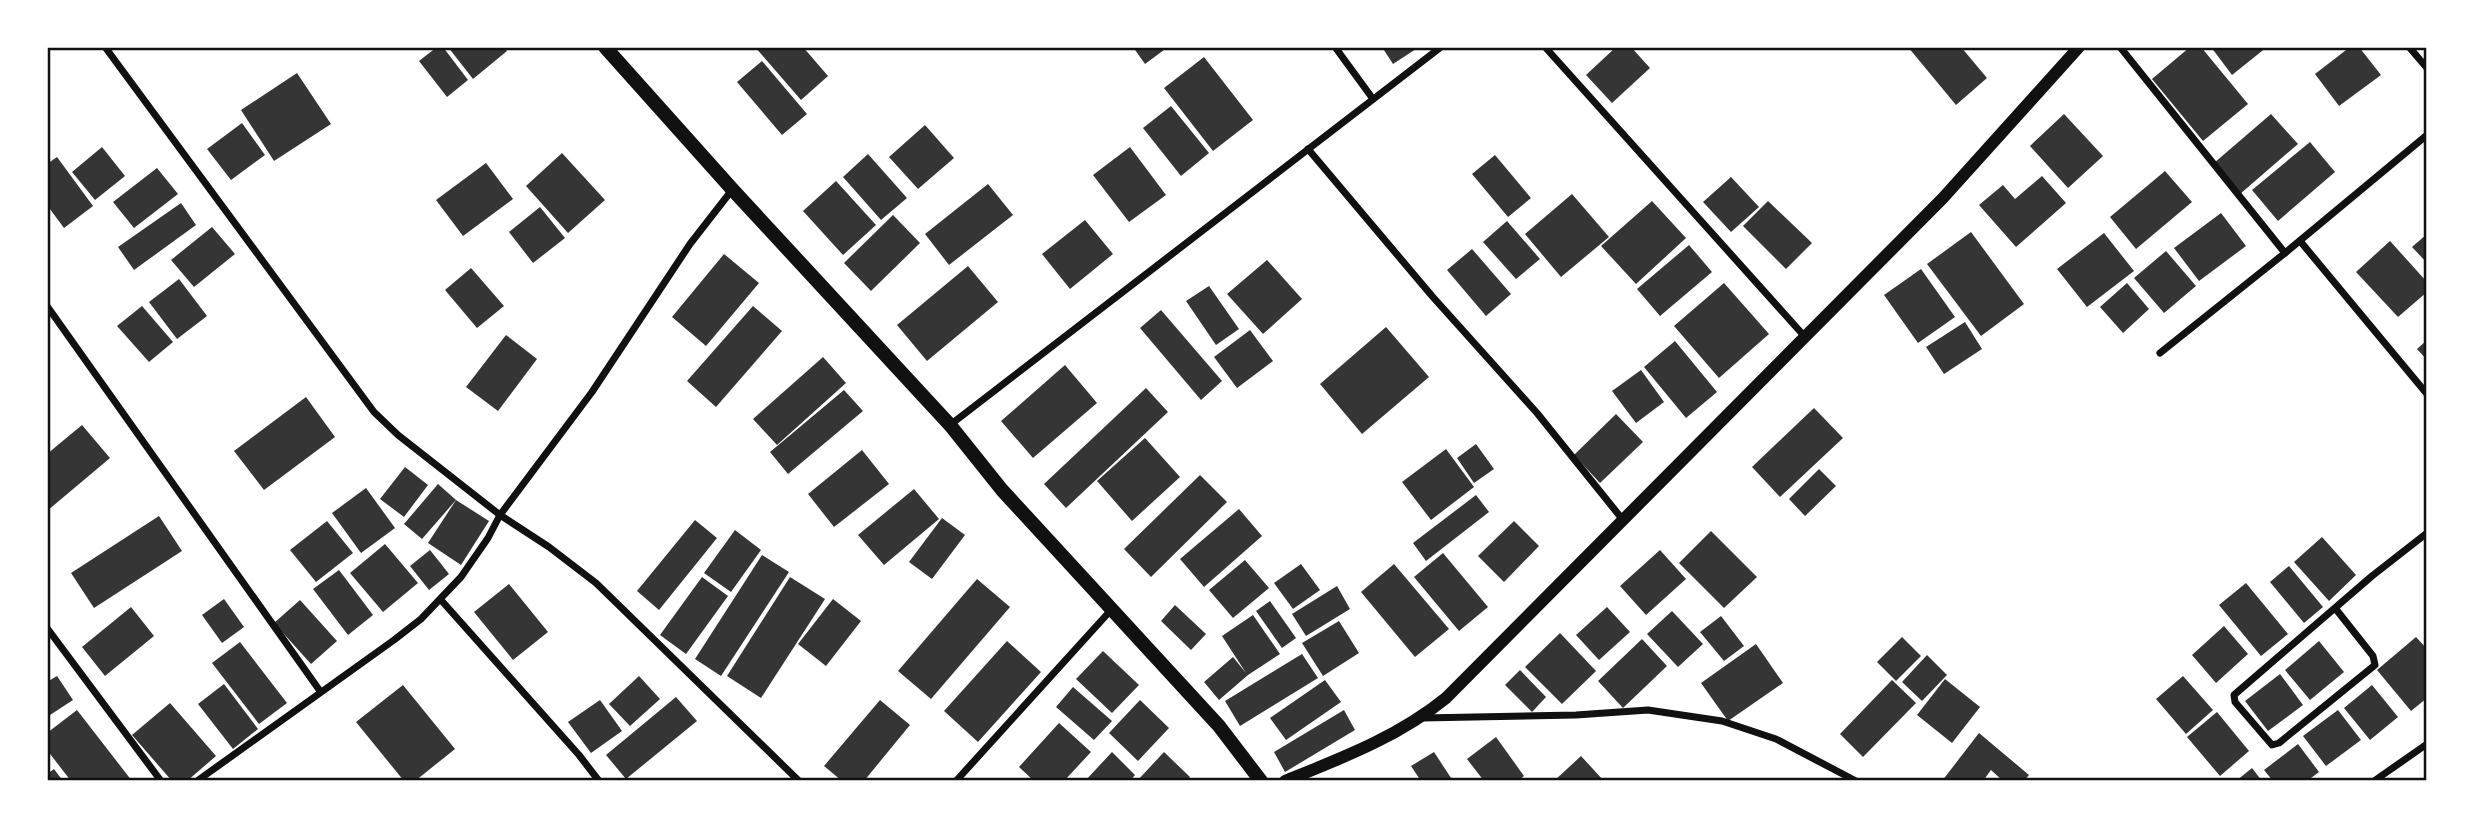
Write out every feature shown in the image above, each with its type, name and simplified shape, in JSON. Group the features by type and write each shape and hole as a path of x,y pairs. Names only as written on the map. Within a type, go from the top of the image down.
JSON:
{"main road":[{"path":"605,47 950,425 1002,490 1219,726 1261,781"}],"street":[{"path":"105,47 374,412 398,435 500,515 549,547 596,583 799,781"},
{"path":"1335,47 1373,99"},
{"path":"950,425 1441,47"},
{"path":"1545,47 1806,338"},
{"path":"1285,781 1360,750 1422,718 1446,698 1943,198 2079,47"},
{"path":"2120,47 2285,253"},
{"path":"2409,47 2427,68"},
{"path":"2160,353 2427,135"},
{"path":"1308,149 1432,296 1537,413 1623,520"},
{"path":"203,779 320,691 394,640 441,600 477,555 500,515 592,392 690,244 733,189"},
{"path":"2300,241 2427,394"},
{"path":"47,306 320,691"},
{"path":"2335,608 2373,656 2375,664 2280,743 2272,745 2235,702 2234,695 2335,608 2427,533"},
{"path":"441,600 599,781"},
{"path":"956,781 1111,610"},
{"path":"47,628 161,781"},
{"path":"1422,718 1576,715 1648,710 1722,721 1776,739 1856,781"},
{"path":"2374,781 2427,744"}],"building":[{"path":"437,47 443,47 468,80 447,97 419,61"},
{"path":"448,47 504,47 507,51 473,79"},
{"path":"755,47 803,47 828,76 801,100"},
{"path":"1133,47 1168,47 1145,64"},
{"path":"1382,47 1419,47 1393,64"},
{"path":"1616,47 1631,47 1650,68 1612,103 1586,75"},
{"path":"1908,47 1961,47 1987,78 1956,105"},
{"path":"2190,47 2201,47 2248,104 2203,141 2152,79"},
{"path":"2211,47 2267,47 2232,75"},
{"path":"2350,47 2359,47 2381,75 2339,106 2315,74"},
{"path":"1204,57 1253,120 1213,151 1164,88"},
{"path":"762,61 807,114 782,135 737,82"},
{"path":"297,73 331,124 274,161 241,110"},
{"path":"1171,106 1209,153 1181,176 1143,128"},
{"path":"2064,114 2103,156 2068,188 2030,146"},
{"path":"2271,114 2298,144 2240,194 2214,163"},
{"path":"242,123 265,155 231,180 207,149"},
{"path":"925,125 954,158 918,189 889,157"},
{"path":"2310,142 2335,172 2278,221 2252,190"},
{"path":"102,147 125,176 95,200 72,172"},
{"path":"1130,147 1166,195 1129,222 1093,175"},
{"path":"562,153 605,200 568,233 526,186"},
{"path":"868,154 907,198 881,220 843,177"},
{"path":"1495,155 1531,198 1508,217 1472,174"},
{"path":"57,157 93,206 64,228 47,205 47,164"},
{"path":"486,163 513,199 463,236 436,200"},
{"path":"157,168 178,194 134,228 113,202"},
{"path":"2165,171 2192,202 2136,249 2110,217"},
{"path":"2042,176 2066,203 2016,247 1979,205 2003,185 2015,199"},
{"path":"1731,177 1759,207 1731,232 1703,202"},
{"path":"836,181 876,225 843,255 803,211"},
{"path":"988,184 1013,215 949,265 925,234"},
{"path":"1572,194 1609,237 1561,277 1525,234"},
{"path":"1652,201 1686,238 1636,284 1601,246"},
{"path":"1768,201 1812,243 1786,269 1743,226"},
{"path":"181,203 196,225 134,270 118,247"},
{"path":"540,207 565,238 533,263 509,232"},
{"path":"2221,213 2246,246 2199,281 2174,248"},
{"path":"893,215 920,243 871,291 844,263"},
{"path":"1085,220 1113,254 1070,289 1042,254"},
{"path":"1507,221 1540,259 1516,279 1483,242"},
{"path":"212,227 235,254 194,287 171,260"},
{"path":"1971,232 2024,304 1981,336 1927,264"},
{"path":"2104,233 2134,271 2087,307 2057,269"},
{"path":"2427,234 2427,263 2412,247"},
{"path":"2390,241 2427,282 2427,292 2398,317 2356,272"},
{"path":"1689,245 1712,272 1660,316 1637,289"},
{"path":"1472,249 1511,294 1486,316 1447,270"},
{"path":"2166,251 2196,286 2164,313 2134,278"},
{"path":"724,254 759,283 706,346 672,317"},
{"path":"1267,260 1302,299 1263,334 1227,294"},
{"path":"968,266 998,302 927,361 897,325"},
{"path":"471,268 504,306 477,328 445,290"},
{"path":"1921,269 1955,317 1918,343 1884,295"},
{"path":"179,279 207,316 177,339 149,302"},
{"path":"1724,283 1769,334 1719,378 1674,326"},
{"path":"2127,283 2149,309 2123,333 2100,307"},
{"path":"1209,286 1239,329 1216,345 1186,301"},
{"path":"142,306 173,342 149,362 117,326"},
{"path":"753,306 782,331 716,407 687,381"},
{"path":"1161,310 1222,381 1201,400 1140,328"},
{"path":"1965,322 1982,349 1944,374 1926,347"},
{"path":"1386,327 1429,377 1362,434 1320,384"},
{"path":"1250,330 1273,361 1237,388 1214,357"},
{"path":"506,335 537,359 498,411 466,387"},
{"path":"2427,340 2427,360 2417,349"},
{"path":"1675,341 1717,392 1686,418 1644,367"},
{"path":"823,357 846,383 777,445 753,419"},
{"path":"1065,365 1097,403 1033,458 1001,421"},
{"path":"1641,370 1664,402 1636,423 1612,391"},
{"path":"1146,388 1168,412 1066,508 1044,484"},
{"path":"844,390 863,411 788,474 770,452"},
{"path":"306,397 335,437 264,490 234,451"},
{"path":"1814,408 1843,438 1780,497 1752,467"},
{"path":"1616,414 1643,442 1600,483 1574,455"},
{"path":"82,425 110,458 47,511 47,454"},
{"path":"1145,438 1180,477 1132,521 1097,481"},
{"path":"1476,444 1494,469 1474,483 1457,458"},
{"path":"1446,449 1474,487 1431,520 1402,482"},
{"path":"862,450 889,484 834,527 808,494"},
{"path":"405,467 428,485 404,517 380,499"},
{"path":"1819,469 1836,486 1805,516 1789,499"},
{"path":"1200,475 1227,502 1151,577 1124,549"},
{"path":"438,484 456,500 422,539 404,524"},
{"path":"366,488 395,528 361,553 332,513"},
{"path":"914,489 939,519 884,565 858,535"},
{"path":"1476,495 1489,512 1426,561 1413,543"},
{"path":"456,500 489,521 461,565 428,543"},
{"path":"1239,509 1262,536 1204,587 1180,559"},
{"path":"159,516 182,551 94,608 71,573"},
{"path":"942,518 965,535 932,579 909,562"},
{"path":"695,520 717,538 659,610 637,591"},
{"path":"327,521 353,553 316,582 290,550"},
{"path":"1514,521 1539,546 1504,582 1478,556"},
{"path":"735,530 761,550 731,592 704,573"},
{"path":"1711,531 1757,577 1724,608 1679,563"},
{"path":"2322,537 2356,575 2329,601 2294,562"},
{"path":"385,544 418,583 383,612 350,573"},
{"path":"430,550 449,574 429,590 410,566"},
{"path":"1660,550 1686,579 1646,615 1620,586"},
{"path":"1443,553 1488,607 1459,631 1414,577"},
{"path":"762,555 789,572 721,676 695,659"},
{"path":"1245,560 1269,588 1233,618 1209,590"},
{"path":"1301,564 1320,590 1293,609 1274,583"},
{"path":"1394,564 1449,629 1415,657 1361,592"},
{"path":"2289,566 2323,607 2304,623 2270,582"},
{"path":"339,570 373,615 348,635 313,589"},
{"path":"702,577 728,596 686,654 660,635"},
{"path":"790,577 825,599 761,698 727,676"},
{"path":"977,579 1010,607 931,699 898,671"},
{"path":"2246,583 2288,634 2261,656 2219,605"},
{"path":"509,584 548,632 513,660 474,612"},
{"path":"1337,586 1350,609 1306,636 1292,614"},
{"path":"224,599 244,627 222,643 202,615"},
{"path":"833,599 861,621 826,666 798,644"},
{"path":"300,600 337,641 311,664 274,623"},
{"path":"1270,601 1296,638 1282,648 1256,611"},
{"path":"1175,605 1206,634 1191,650 1161,621"},
{"path":"131,607 154,636 105,676 82,647"},
{"path":"1607,607 1630,632 1599,660 1576,635"},
{"path":"1672,611 1703,644 1678,667 1647,634"},
{"path":"1253,615 1280,654 1248,675 1219,700 1204,682 1233,657 1246,673 1222,636"},
{"path":"1721,616 1744,646 1724,661 1700,632"},
{"path":"1339,621 1359,653 1323,676 1302,643"},
{"path":"2224,626 2248,654 2216,683 2192,655"},
{"path":"1560,633 1596,671 1562,704 1525,667"},
{"path":"1902,637 1921,656 1896,681 1877,662"},
{"path":"2416,637 2427,649 2427,698 2411,711 2377,670"},
{"path":"1642,639 1667,666 1623,708 1598,681"},
{"path":"1007,641 1041,672 978,742 944,711"},
{"path":"2319,641 2344,672 2310,700 2285,670"},
{"path":"240,642 287,703 259,724 212,663"},
{"path":"1756,644 1783,683 1728,721 1701,683"},
{"path":"1103,651 1139,685 1112,713 1076,679"},
{"path":"1302,654 1318,678 1240,726 1225,701"},
{"path":"1927,655 1947,675 1922,701 1902,682"},
{"path":"1520,670 1546,697 1532,712 1505,685"},
{"path":"2280,674 2303,705 2268,731 2245,701"},
{"path":"57,676 73,700 47,717 47,682"},
{"path":"639,676 660,699 630,726 609,704"},
{"path":"2183,676 2213,710 2186,734 2156,699"},
{"path":"1945,679 1980,707 1952,743 1917,715"},
{"path":"1325,680 1341,702 1286,740 1270,718"},
{"path":"1892,680 1916,703 1863,757 1840,734"},
{"path":"224,684 258,729 233,749 198,704"},
{"path":"403,685 455,749 415,781 404,781 356,722"},
{"path":"2372,685 2398,717 2370,740 2344,708"},
{"path":"1073,687 1112,721 1094,740 1056,707"},
{"path":"676,697 697,721 626,779 606,755"},
{"path":"600,700 622,731 591,753 568,722"},
{"path":"880,700 910,725 864,781 842,781 824,766"},
{"path":"1140,700 1169,728 1138,761 1109,733"},
{"path":"170,703 216,756 187,781 172,781 132,735"},
{"path":"77,710 132,781 71,781 47,750 47,733"},
{"path":"1344,710 1355,730 1285,772 1274,752"},
{"path":"2338,710 2361,740 2326,766 2303,736"},
{"path":"2217,712 2249,751 2220,776 2187,737"},
{"path":"1059,723 1091,752 1064,781 1034,781 1019,767"},
{"path":"1979,733 2029,775 2024,781 2003,781 1991,770 1983,781 1942,781"},
{"path":"1496,737 1524,776 1518,781 1484,781 1467,759"},
{"path":"2298,744 2319,772 2307,781 2273,781 2264,770"},
{"path":"1112,752 1135,775 1130,781 1085,781"},
{"path":"1164,752 1190,777 1187,781 1137,781"},
{"path":"1434,752 1453,781 1421,781 1411,766"},
{"path":"1581,756 1604,781 1554,781"},
{"path":"2252,768 2262,781 2236,781"},
{"path":"54,769 63,781 47,781 47,774"}]}
